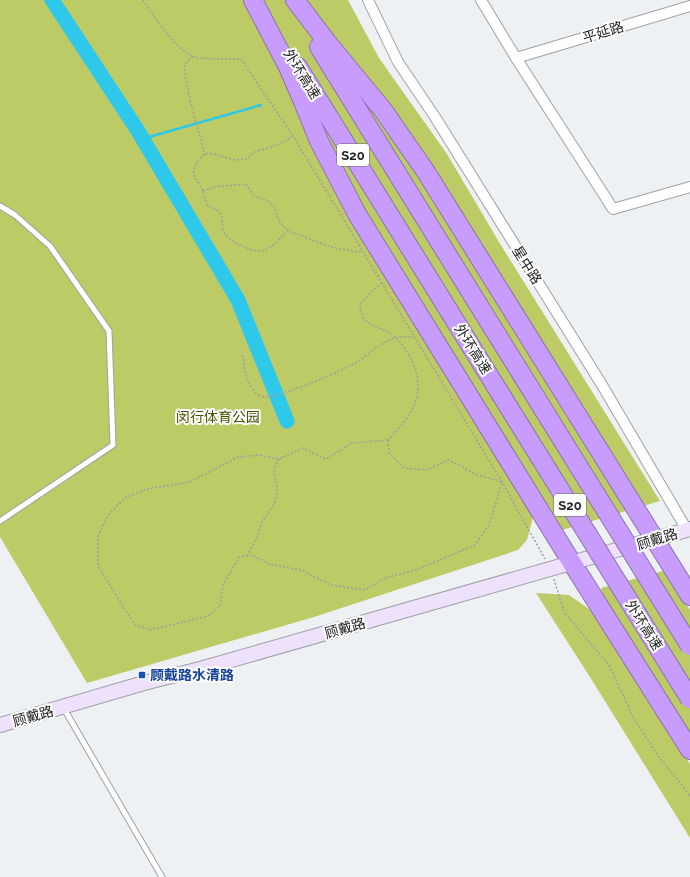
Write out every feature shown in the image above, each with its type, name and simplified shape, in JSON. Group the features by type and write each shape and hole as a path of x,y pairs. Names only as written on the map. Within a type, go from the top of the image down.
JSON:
{"highway":[{"path":"253,0 288,67 319,141 357,214 572,563 690,750"},
{"name":"外环高速","path":"257,0 690,699"},
{"name":"外环高速","path":"290,0 690,646"},
{"path":"295,0 327,42 383,110 422,165 690,596"}],"main road":[{"name":"顾戴路","path":"0,725 655,540 688,529"}],"street":[{"name":"星中路","path":"368,0 398,62 435,117 602,385 688,529"},
{"path":"480,0 613,209 690,187"},
{"name":"平延路","path":"516,58 690,6"}],"lane":[{"path":"0,206 15,215 50,246 109,331 113,445 0,521"},
{"path":"63,707 162,877"}],"path":[{"path":"144,0 154,17 174,41 193,56 227,60 241,59 293,136 502,482 551,569 564,612 608,665 633,717 658,757 690,797"},
{"path":"193,56 186,63 184,71 191,104 205,155"},
{"path":"288,230 267,250 257,252 235,243 225,234 222,228 222,216 218,211 207,205 203,191 193,174 195,164 205,155 212,153 239,160 247,159 253,153 281,143 293,136"},
{"path":"203,191 214,187 246,184 254,196 262,198 274,206 276,216 288,230 336,248 363,252"},
{"path":"247,556 263,520 272,507 277,494 273,474 274,467 279,459 303,448 326,459 352,444 388,440 400,428 412,410 417,398 419,384 416,369 409,355 396,337 386,331 372,326 364,319 360,312 360,304 382,283"},
{"path":"242,355 247,378 251,388 258,395 265,397 289,392 349,366 396,337 414,337"},
{"path":"388,440 390,452 404,468 426,470 449,460 475,474 502,482"},
{"path":"279,459 259,455 238,457 190,482 147,489 125,498 108,515 98,536 98,566 134,624 150,630 208,616 220,606 223,585 239,557 252,555 269,564 301,570 331,585 365,590 385,578 413,571 475,546 490,523 502,482"}],"green space":[{"name":"闵行体育公园","path":"0,0 348,0 379,58 447,154 499,242 660,501 545,535 533,517 527,540 518,550 314,617 87,683 0,537"},
{"path":"663,571 672,581 690,610 690,737 604,599 601,588"},
{"path":"536,593 569,595 589,609 602,624 690,764 690,838 590,677"}],"waterway":[{"path":"52,0 138,131 238,300 287,421"},
{"path":"142,139 261,105"}],"place":[{"name":"顾戴路水清路","path":"142,675"}]}
